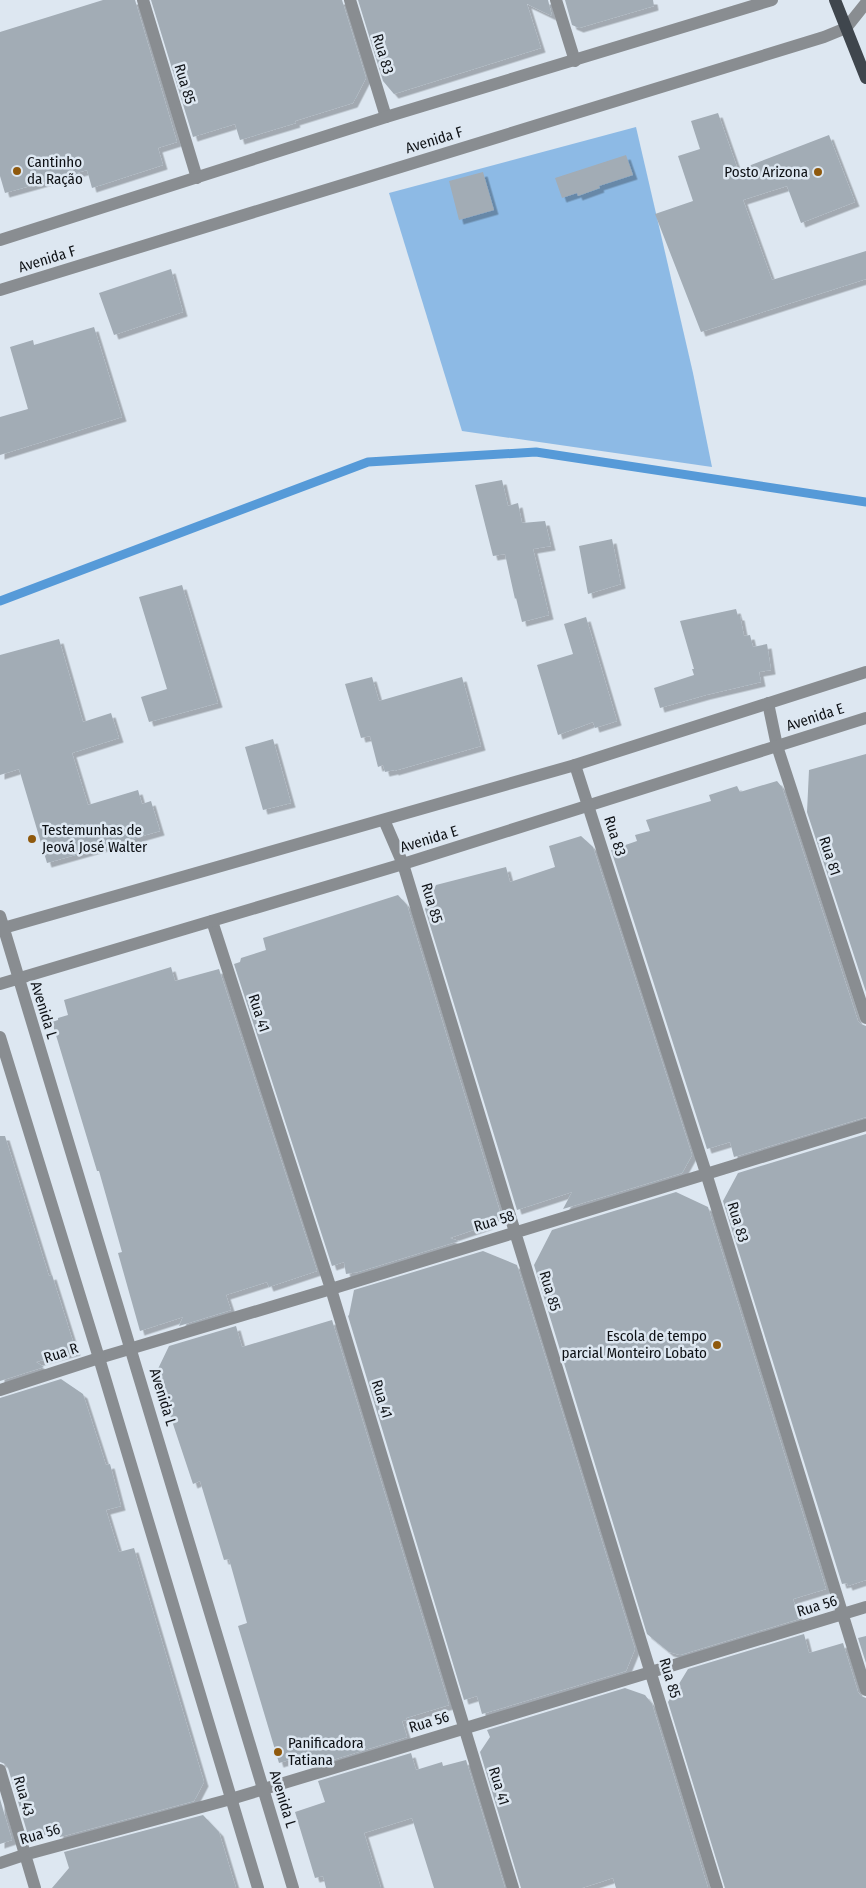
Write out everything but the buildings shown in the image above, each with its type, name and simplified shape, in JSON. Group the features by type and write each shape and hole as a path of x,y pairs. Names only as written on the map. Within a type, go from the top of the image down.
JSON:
{"main road":[{"path":"835,0 846,28 862,54 866,78"}],"street":[{"name":"Rua 85","path":"142,0 197,178"},
{"name":"Rua 83","path":"350,0 386,117"},
{"path":"556,0 575,61"},
{"path":"0,239 386,117 772,0"},
{"path":"846,28 866,3"},
{"name":"Avenida F","path":"0,290 814,40 846,28"},
{"name":"Avenida E","path":"1,924 384,820 575,765 866,672"},
{"name":"Rua 81","path":"768,703 777,746 866,1018"},
{"name":"Avenida E","path":"0,984 404,864 866,718"},
{"name":"Rua 83","path":"575,765 706,1173 866,1690"},
{"name":"Rua 85","path":"384,820 404,864 514,1232 717,1888"},
{"name":"Rua 41","path":"212,921 331,1289 513,1888"},
{"name":"Avenida L","path":"1,924 132,1349 293,1888"},
{"path":"0,1037 100,1358 258,1888"},
{"name":"Rua 58","path":"132,1349 866,1125"},
{"name":"Rua R","path":"0,1390 132,1349"},
{"name":"Rua 56","path":"0,1863 231,1799 866,1608"},
{"name":"Rua 43","path":"0,1770 35,1888"}],"shaded area":[{"path":"636,127 693,373 712,467 462,431 389,193"}],"waterway":[{"path":"0,601 368,462 536,452 866,502"}],"place":[{"name":"Cantinho da Ração","path":"17,171"},
{"name":"Posto Arizona","path":"818,172"},
{"name":"Testemunhas de Jeová José Walter","path":"32,839"},
{"name":"Escola de tempo parcial Monteiro Lobato","path":"717,1345"},
{"name":"Panificadora Tatiana","path":"278,1752"}]}
